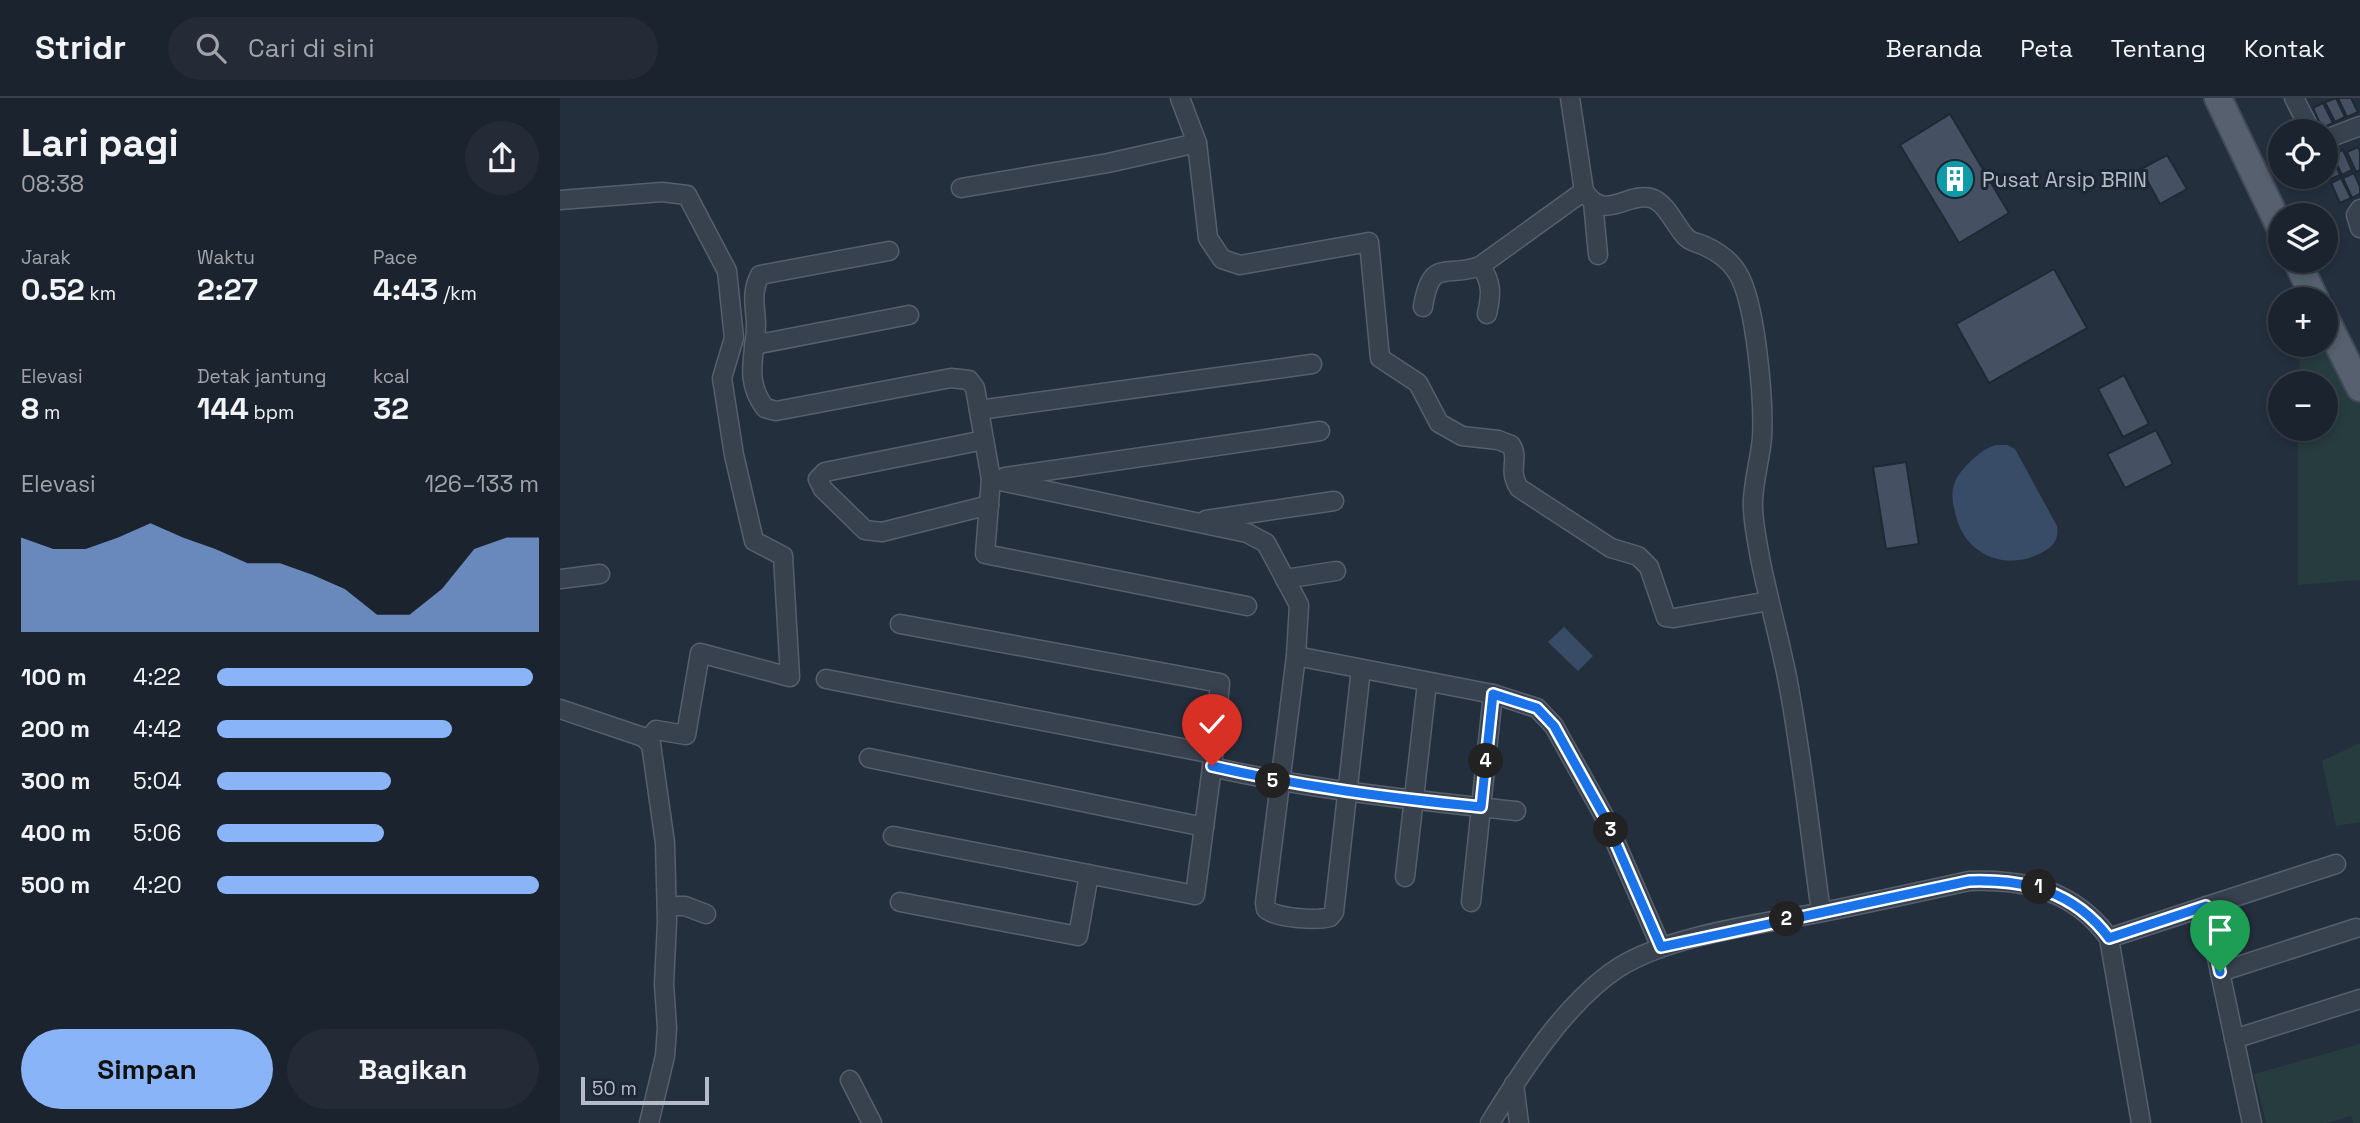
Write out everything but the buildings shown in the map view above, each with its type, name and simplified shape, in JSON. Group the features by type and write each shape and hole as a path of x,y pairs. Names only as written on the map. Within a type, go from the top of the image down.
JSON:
{"main road":[{"path":"2218,98 2269,203"},
{"path":"2338,344 2360,387"}],"street":[{"path":"1180,98 1197,143 1208,238 1222,259 1240,265 1369,242 1380,358 1418,383 1439,423 1462,436 1498,440 1511,445 1515,453 1513,474 1520,488 1612,548 1644,560 1649,567 1666,617 1674,618 1769,601"},
{"path":"1570,98 1598,255"},
{"path":"2294,98 2305,119"},
{"path":"2338,134 2360,126"},
{"path":"961,188 1108,163 1197,143"},
{"path":"560,200 662,192 687,195 727,271 734,338 722,379 734,455 754,541 783,556 790,677 700,653 686,735 656,730 648,740"},
{"path":"1423,307 1426,286 1434,276 1447,270 1469,270 1480,266 1588,197"},
{"path":"1588,197 1603,206 1652,198 1663,207 1687,239 1706,246 1731,262 1748,295 1759,378 1762,439 1753,502 1754,519 1769,601 1787,676 1821,912"},
{"path":"2360,209 2356,215 2360,228"},
{"path":"889,251 760,275 753,288 756,325 751,359 756,397 765,408 776,411 951,378 969,380 975,388 991,479 985,554 1247,606"},
{"path":"1480,266 1490,282 1491,296 1487,314"},
{"path":"754,345 909,316"},
{"path":"979,410 1312,364"},
{"path":"991,479 1320,431"},
{"path":"984,440 825,472 818,479 822,489 865,530 883,532 989,505"},
{"path":"991,479 1247,533 1266,542 1299,605 1296,656 1265,903 1266,909 1274,914 1319,919 1330,917 1334,912 1361,668"},
{"path":"1195,522 1334,500"},
{"path":"1286,579 1336,571"},
{"path":"560,579 600,574"},
{"path":"893,836 1195,895 1220,683 900,624"},
{"path":"1296,656 1493,694 1537,708 1554,726 1604,816 1661,947"},
{"path":"826,679 1213,760 1279,782 1348,793 1516,811"},
{"path":"1405,877 1427,683"},
{"path":"1471,902 1493,694"},
{"path":"560,709 648,740 652,750 665,844 667,906 664,984 667,1028 665,1056 649,1123"},
{"path":"869,758 1204,827"},
{"path":"2109,938 2336,864"},
{"path":"900,902 1078,936 1089,874"},
{"path":"1490,1123 1531,1058 1597,985 1636,958 1661,947 1821,912 1969,881 2001,880 2042,888 2065,898 2091,916 2109,938 2141,1123"},
{"path":"667,906 685,906 706,914"},
{"path":"2206,906 2252,1123"},
{"path":"2220,972 2356,928"},
{"path":"2234,1039 2360,999"},
{"path":"850,1080 872,1123"},
{"path":"1514,1084 1519,1123"}],"green space":[{"path":"2300,357 2335,357 2360,388 2360,580 2298,585 2298,441 2338,441 2338,371 2299,371"},
{"path":"2360,743 2360,822 2336,826 2322,761"},
{"path":"2360,1044 2360,1123 2353,1123 2351,1116 2326,1123 2266,1123 2254,1074"}],"water":[{"path":"1996,445 2007,445 2015,449 2057,526 2053,545 2029,558 2001,560 1976,549 1960,527 1955,512 1953,492 1958,476 1978,454"},
{"path":"1564,627 1593,656 1578,671 1548,642"}],"place":[{"name":"Pusat Arsip BRIN","path":"1955,179"}],"route":[{"path":"1212,766 1279,782 1348,793 1481,807 1493,694 1537,708 1554,726 1604,816 1661,947 1969,881 2001,880 2042,888 2065,898 2091,916 2109,938 2206,906 2220,972"}]}
